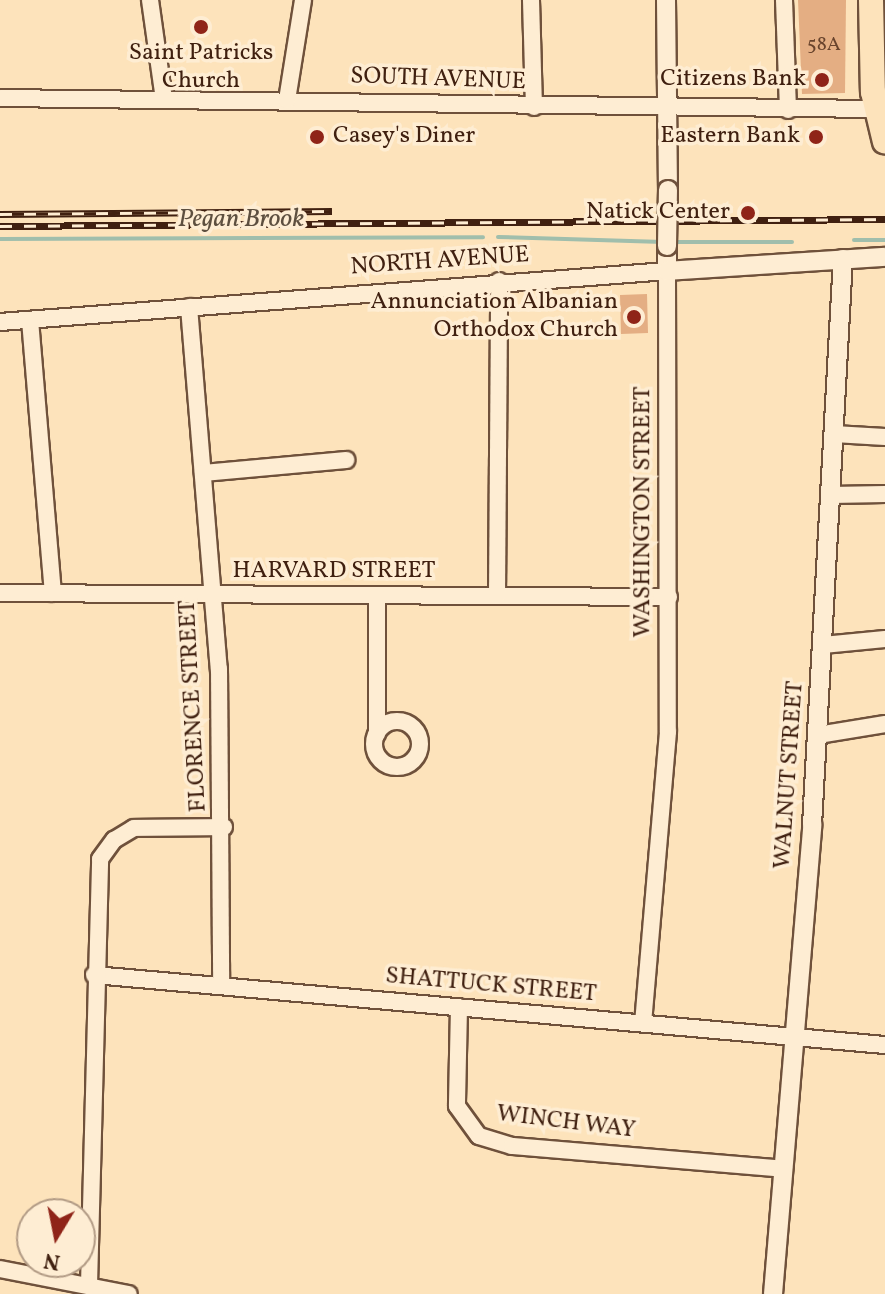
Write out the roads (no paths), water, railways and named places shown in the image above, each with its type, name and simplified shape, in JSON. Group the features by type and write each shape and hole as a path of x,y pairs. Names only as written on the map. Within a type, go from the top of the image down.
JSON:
{"main road":[{"path":"871,0 879,70 875,109 885,142"}],"street":[{"path":"150,0 164,99"},
{"path":"287,100 303,0"},
{"path":"531,0 534,107"},
{"name":"WASHINGTON STREET","path":"643,1023 668,732 666,0"},
{"path":"784,0 788,110"},
{"name":"SOUTH AVENUE","path":"0,98 287,100 668,110 875,109"},
{"name":"NORTH AVENUE","path":"0,322 499,281 885,257"},
{"name":"WALNUT STREET","path":"773,1294 818,735 843,259"},
{"path":"497,596 499,281"},
{"name":"FLORENCE STREET","path":"89,1285 97,870 106,848 134,828 224,827 214,595 189,307"},
{"path":"30,320 53,593"},
{"path":"834,434 885,437"},
{"path":"203,473 346,460"},
{"path":"831,495 885,494"},
{"name":"HARVARD STREET","path":"0,593 669,597"},
{"path":"377,596 377,734"},
{"path":"823,645 885,639"},
{"path":"818,735 885,724"},
{"path":"221,986 224,827"},
{"name":"SHATTUCK STREET","path":"94,975 885,1045"},
{"name":"WINCH WAY","path":"459,1007 456,1097 460,1116 479,1136 512,1146 784,1169"},
{"path":"0,1269 129,1294"}],"waterway":[{"name":"Pegan Brook","path":"0,239 483,237"},
{"name":"Pegan Brook","path":"498,237 663,242"},
{"name":"Pegan Brook","path":"854,240 885,240"},
{"name":"Pegan Brook","path":"672,242 792,242"}],"railway":[{"path":"0,214 332,211"},
{"path":"0,226 885,219"}],"place":[{"name":"Saint Patricks Church","path":"201,27"},
{"name":"Citizens Bank","path":"822,80"},
{"name":"Casey's Diner","path":"317,137"},
{"name":"Eastern Bank","path":"816,137"},
{"name":"Natick Center","path":"748,213"},
{"name":"Annunciation Albanian Orthodox Church","path":"634,317"}]}
